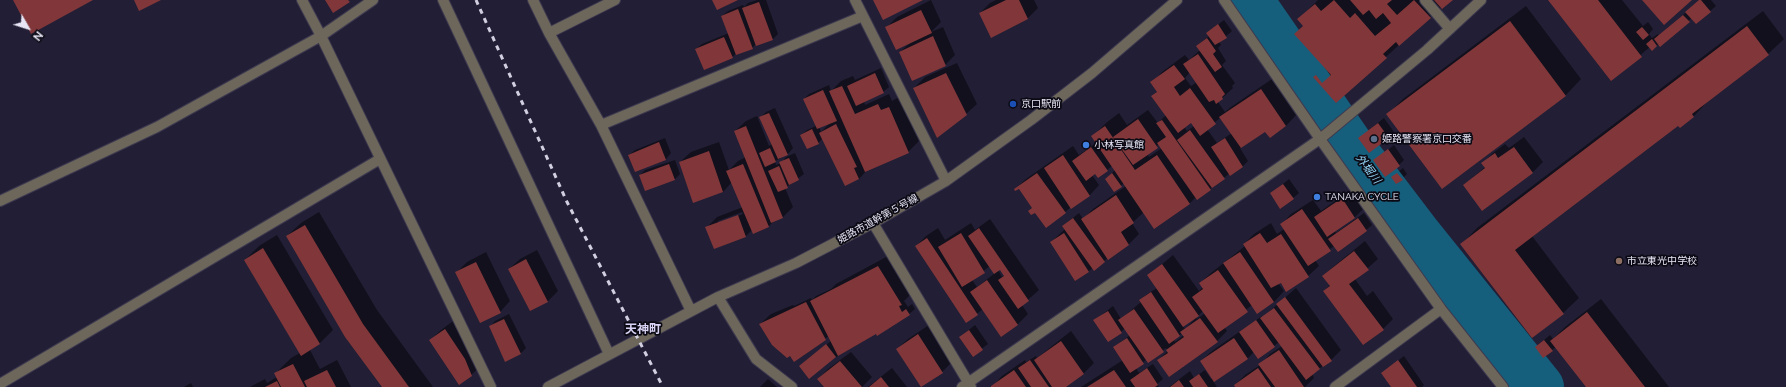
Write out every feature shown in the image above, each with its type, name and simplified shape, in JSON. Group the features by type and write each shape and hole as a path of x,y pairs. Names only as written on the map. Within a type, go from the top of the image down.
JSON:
{"street":[{"path":"302,0 321,36 491,387"},
{"path":"0,201 157,127 321,36 373,0"},
{"path":"443,0 609,354"},
{"path":"533,0 549,33 601,125 691,311"},
{"path":"549,33 615,0"},
{"path":"855,0 946,181"},
{"name":"姫路市道幹第５号線","path":"548,387 718,297 796,263 873,223 946,181 1031,120 1092,73 1177,0"},
{"path":"1224,0 1320,140 1441,309 1503,387"},
{"path":"1425,0 1450,29"},
{"path":"873,223 967,385 1320,140 1427,50 1481,0"},
{"path":"601,125 863,16"},
{"path":"0,384 380,159"},
{"path":"718,297 756,359 792,387"},
{"path":"1335,387 1441,309"}],"building":[{"path":"13,0 93,0 31,34"},
{"path":"134,0 161,0 139,11"},
{"path":"325,0 348,0 350,2 333,13"},
{"path":"712,0 738,0 717,10"},
{"path":"873,0 923,0 883,20"},
{"path":"1006,0 1019,0 1028,19 991,38 979,13"},
{"path":"1334,0 1350,18 1355,13 1375,36 1391,23 1383,13 1376,19 1369,10 1363,15 1350,0 1392,0 1387,4 1397,15 1414,0 1431,18 1399,46 1396,42 1383,54 1387,58 1336,103 1313,77 1316,75 1322,83 1331,75 1294,34 1303,26 1297,19 1315,4 1321,11"},
{"path":"1434,0 1453,0 1442,9"},
{"path":"1548,0 1598,0 1642,57 1611,81"},
{"path":"1642,0 1692,0 1664,25"},
{"path":"1701,0 1711,12 1696,24 1685,12"},
{"path":"759,2 773,40 756,46 742,8"},
{"path":"738,9 753,49 736,55 721,16"},
{"path":"921,10 932,33 896,50 885,27"},
{"path":"1683,15 1690,22 1660,47 1654,39"},
{"path":"1510,21 1566,96 1442,189 1386,114"},
{"path":"1218,24 1227,38 1215,45 1206,33"},
{"path":"1747,26 1769,55 1692,114 1694,117 1680,128 1678,126 1515,250 1564,314 1532,338 1460,244"},
{"path":"1642,27 1649,35 1643,40 1636,32"},
{"path":"933,36 946,66 912,81 899,52"},
{"path":"724,37 733,58 704,70 695,49"},
{"path":"1207,38 1216,51 1213,54 1222,67 1215,72 1196,46"},
{"path":"1652,39 1657,46 1652,51 1646,44"},
{"path":"1198,54 1225,94 1222,97 1223,99 1216,104 1214,100 1209,102 1183,64"},
{"path":"1174,65 1185,79 1174,87 1180,96 1190,88 1216,124 1200,136 1191,123 1178,133 1151,96 1157,92 1150,82"},
{"path":"875,73 884,93 856,106 847,86"},
{"path":"946,73 967,115 937,138 913,88"},
{"path":"842,86 855,114 878,104 881,110 889,107 909,153 865,172 829,91"},
{"path":"1261,89 1286,126 1270,138 1265,132 1241,148 1219,117"},
{"path":"823,90 837,121 817,129 803,99"},
{"path":"769,113 788,155 778,159 759,117"},
{"path":"1138,119 1158,148 1133,165 1113,137"},
{"path":"1162,120 1211,190 1197,200 1157,143 1166,137 1156,123"},
{"path":"1378,123 1389,138 1369,153 1358,138"},
{"path":"836,124 857,167 854,168 859,179 845,186 819,133"},
{"path":"746,126 783,218 771,223 734,131"},
{"path":"1105,126 1135,170 1157,155 1190,204 1154,229 1091,136"},
{"path":"812,129 819,144 807,149 800,135"},
{"path":"1190,130 1225,179 1212,188 1177,140"},
{"path":"1225,138 1243,167 1230,176 1211,147"},
{"path":"659,142 666,160 635,172 628,155"},
{"path":"1091,147 1108,171 1098,178 1095,174 1086,181 1072,161"},
{"path":"1514,147 1533,173 1482,211 1463,185 1485,168 1481,163 1495,153 1498,158"},
{"path":"770,148 776,162 765,167 759,153"},
{"path":"1388,149 1400,166 1385,177 1373,160"},
{"path":"709,151 723,192 693,203 679,162"},
{"path":"1063,155 1090,196 1071,209 1044,168"},
{"path":"789,158 799,180 789,185 779,162"},
{"path":"669,164 675,180 645,191 639,175"},
{"path":"743,164 769,227 753,234 726,171"},
{"path":"779,166 788,188 778,192 768,171"},
{"path":"1037,173 1066,213 1046,228 1035,213 1031,215 1028,211 1032,208 1019,189 1015,191 1014,189"},
{"path":"1112,173 1122,187 1114,192 1105,179"},
{"path":"1397,173 1403,180 1396,184 1391,177"},
{"path":"1283,184 1294,199 1280,209 1270,193"},
{"path":"1116,195 1134,223 1121,232 1129,245 1108,260 1081,219"},
{"path":"1342,198 1355,218 1327,237 1314,217"},
{"path":"1302,209 1331,251 1308,266 1280,224"},
{"path":"738,215 746,237 714,249 705,227"},
{"path":"1073,218 1105,262 1094,271 1062,226"},
{"path":"1358,218 1367,231 1338,252 1328,239"},
{"path":"305,225 363,324 409,387 382,387 345,337 286,236"},
{"path":"979,228 1029,301 1018,309 998,280 1004,276 1000,270 994,274 968,236"},
{"path":"961,233 985,273 962,287 938,247"},
{"path":"1064,233 1089,272 1075,281 1050,242"},
{"path":"1260,233 1267,243 1281,234 1309,277 1286,292 1281,283 1271,288 1243,244"},
{"path":"927,238 978,315 966,323 915,246"},
{"path":"263,248 320,344 301,356 244,260"},
{"path":"1354,251 1369,270 1349,284 1384,330 1363,345 1323,291 1330,286 1322,276"},
{"path":"1240,252 1274,302 1257,314 1223,263"},
{"path":"526,259 548,302 530,311 508,269"},
{"path":"476,262 501,313 480,323 455,272"},
{"path":"1162,264 1199,316 1183,327 1147,275"},
{"path":"878,266 902,305 899,306 902,312 906,309 910,315 877,336 876,334 838,356 810,301"},
{"path":"1218,270 1248,312 1218,333 1192,297 1203,289 1199,283"},
{"path":"987,280 1018,325 1001,337 970,292"},
{"path":"1151,292 1180,336 1169,344 1139,300"},
{"path":"1285,297 1332,361 1323,367 1276,304"},
{"path":"806,302 826,340 794,362 790,356 787,358 772,345 759,324"},
{"path":"1274,308 1320,369 1306,380 1260,318"},
{"path":"1134,309 1164,352 1148,363 1118,320"},
{"path":"1108,311 1122,333 1108,342 1093,320"},
{"path":"1587,312 1645,387 1586,387 1550,341"},
{"path":"1200,318 1218,342 1169,377 1157,360 1168,353 1166,350 1184,337 1180,332"},
{"path":"504,319 521,354 505,362 489,326"},
{"path":"1256,320 1275,347 1258,359 1239,332"},
{"path":"445,329 465,359 472,376 459,385 429,340"},
{"path":"969,330 983,350 973,357 959,337"},
{"path":"918,334 943,373 921,387 896,349"},
{"path":"1127,338 1144,364 1130,373 1113,347"},
{"path":"1234,338 1248,359 1214,382 1200,361"},
{"path":"1544,340 1553,351 1543,358 1535,347"},
{"path":"1061,341 1084,374 1066,387 1052,387 1034,360"},
{"path":"826,344 836,357 809,379 799,366"},
{"path":"1279,350 1304,387 1275,387 1258,364"},
{"path":"1030,360 1049,387 1031,387 1018,368"},
{"path":"1398,360 1417,387 1391,387 1381,373"},
{"path":"840,361 862,387 824,387 817,379"},
{"path":"293,364 305,387 281,387 274,373"},
{"path":"1147,368 1158,385 1155,387 1135,387 1130,380"},
{"path":"1258,368 1271,387 1235,387 1234,385"},
{"path":"327,370 336,387 307,387 304,381"},
{"path":"1014,370 1026,387 991,387 991,386"},
{"path":"1114,370 1126,387 1087,387"},
{"path":"1199,374 1208,387 1193,387 1189,381"},
{"path":"881,377 889,387 869,387"},
{"path":"1179,380 1184,387 1170,387"},
{"path":"277,381 280,387 265,387"}],"waterway":[{"name":"外堀川","path":"1249,0 1350,146 1417,234 1540,387"}],"railway":[{"path":"476,0 567,202 663,387"}],"place":[{"name":"京口駅前","path":"1013,104"},
{"name":"姫路警察署京口交番","path":"1374,139"},
{"name":"小林写真館","path":"1086,145"},
{"name":"TANAKA CYCLE","path":"1317,197"},
{"name":"市立東光中学校","path":"1619,261"}],"district":[{"name":"天神町","path":"643,329"}]}
